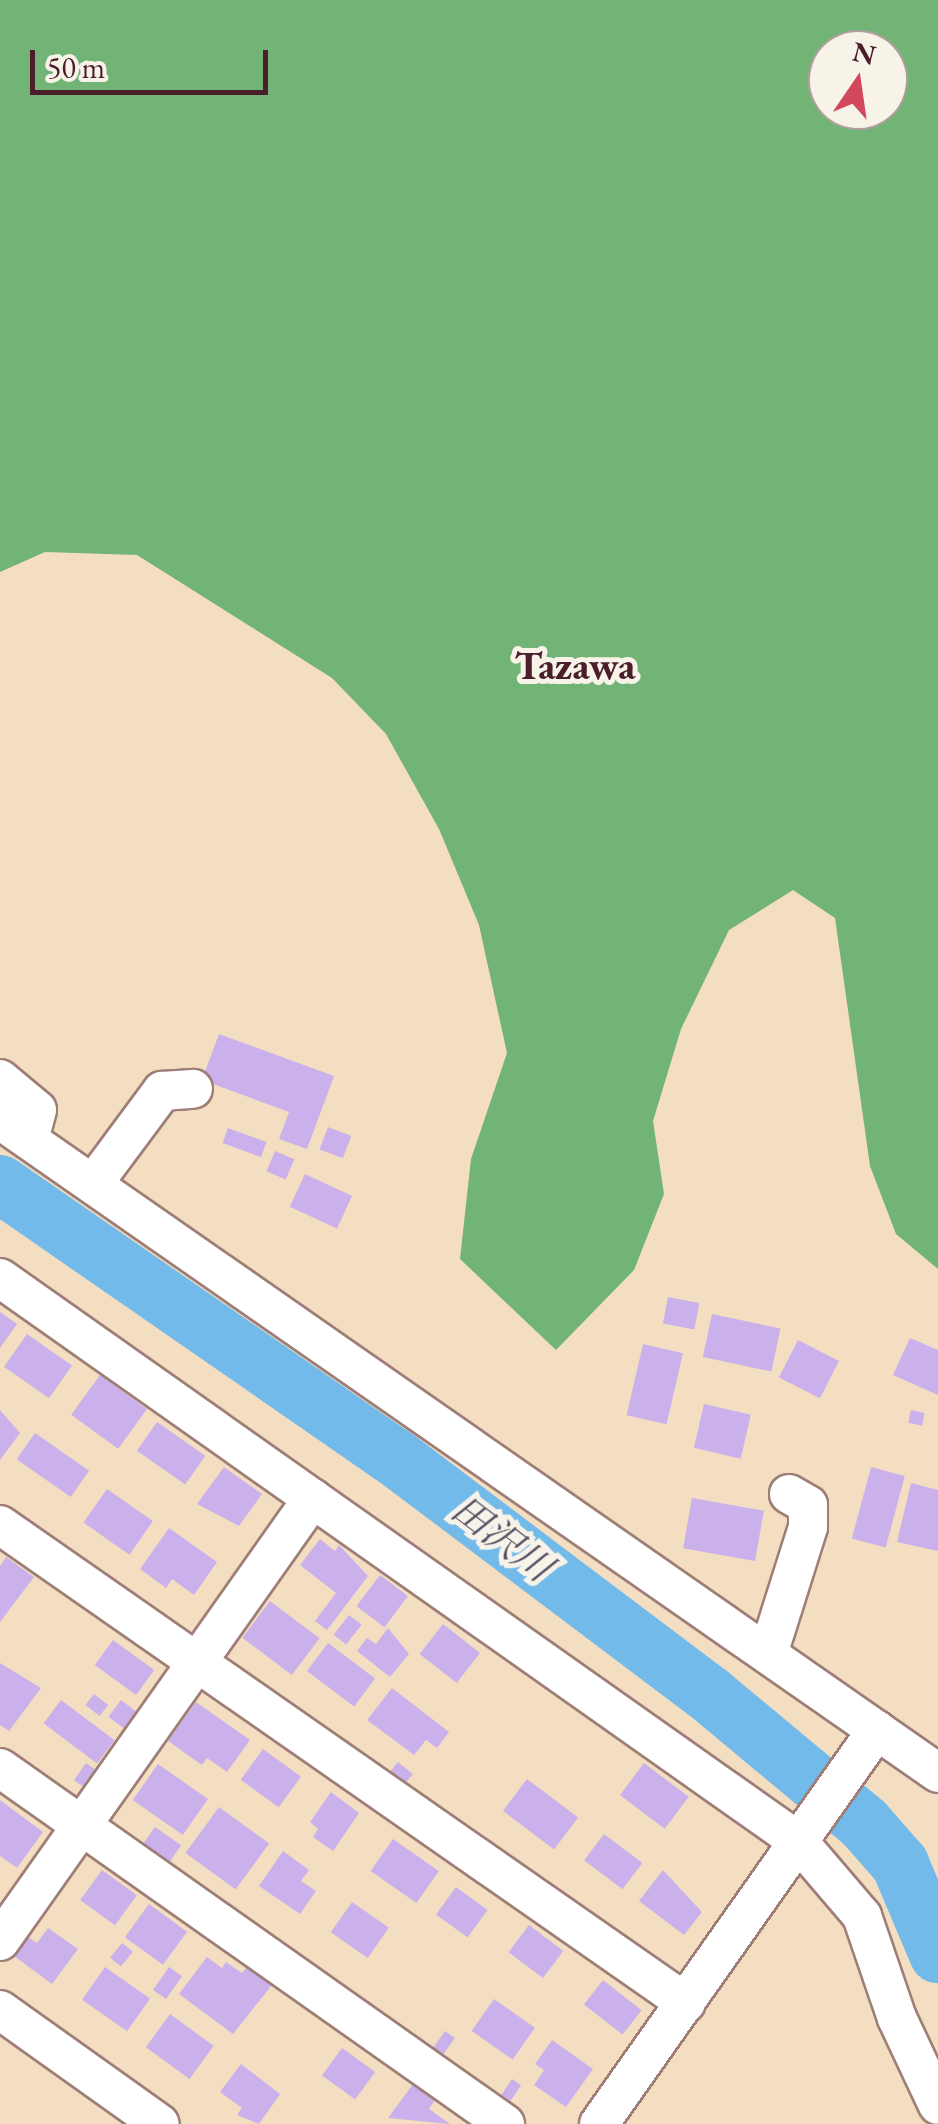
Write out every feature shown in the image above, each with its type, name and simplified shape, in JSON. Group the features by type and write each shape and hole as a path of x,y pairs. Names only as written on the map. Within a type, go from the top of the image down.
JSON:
{"street":[{"path":"0,1079 37,1110 14,1130 938,1773"},
{"path":"93,1184 162,1092 193,1090"},
{"path":"0,1278 798,1841 862,1916 897,2018 938,2105"},
{"path":"768,1654 808,1527 808,1504 789,1494"},
{"path":"0,1941 312,1498"},
{"path":"0,1525 686,2003"},
{"path":"599,2124 877,1730"},
{"path":"0,1768 506,2124"},
{"path":"0,2010 160,2124"}],"green space":[{"path":"0,0 938,0 938,1269 896,1234 870,1166 835,918 793,890 729,930 681,1029 653,1121 664,1194 634,1270 556,1350 460,1259 471,1159 507,1053 479,925 439,829 386,734 332,678 137,555 45,552 0,572"}],"building":[{"path":"219,1034 334,1076 307,1149 279,1139 289,1112 202,1080"},
{"path":"328,1127 351,1136 343,1158 319,1149"},
{"path":"228,1128 267,1142 261,1157 223,1143"},
{"path":"275,1151 294,1159 286,1179 266,1171"},
{"path":"305,1174 352,1196 337,1229 290,1207"},
{"path":"668,1297 699,1303 694,1330 663,1324"},
{"path":"0,1312 17,1324 0,1348"},
{"path":"712,1314 780,1329 771,1372 703,1357"},
{"path":"27,1334 72,1366 49,1398 4,1367"},
{"path":"910,1338 938,1350 938,1395 893,1375"},
{"path":"798,1340 839,1361 820,1398 779,1377"},
{"path":"643,1344 683,1353 667,1424 627,1415"},
{"path":"100,1375 147,1409 118,1449 71,1415"},
{"path":"704,1404 751,1415 741,1459 694,1448"},
{"path":"0,1410 20,1433 0,1460"},
{"path":"911,1410 925,1413 922,1426 908,1423"},
{"path":"157,1422 205,1456 185,1485 137,1451"},
{"path":"35,1433 89,1471 71,1497 17,1459"},
{"path":"224,1467 262,1494 239,1526 197,1504"},
{"path":"871,1467 905,1476 886,1548 852,1538"},
{"path":"911,1483 938,1490 938,1551 897,1542"},
{"path":"107,1489 153,1521 129,1555 83,1523"},
{"path":"692,1498 764,1511 755,1561 683,1548"},
{"path":"169,1528 217,1562 194,1595 172,1579 166,1588 140,1569"},
{"path":"320,1539 335,1551 339,1545 368,1576 327,1630 315,1621 336,1593 300,1565"},
{"path":"6,1557 34,1577 0,1622 0,1566"},
{"path":"380,1575 408,1596 384,1627 357,1606"},
{"path":"270,1601 320,1638 292,1675 242,1638"},
{"path":"349,1615 362,1625 346,1645 334,1635"},
{"path":"443,1624 480,1653 457,1683 420,1654"},
{"path":"388,1628 409,1654 390,1677 357,1651 367,1638 376,1644"},
{"path":"113,1640 154,1670 136,1695 95,1665"},
{"path":"328,1643 375,1679 354,1706 307,1671"},
{"path":"0,1663 41,1688 9,1731 0,1725"},
{"path":"392,1688 449,1732 437,1748 426,1740 414,1755 367,1720"},
{"path":"94,1694 108,1705 100,1716 85,1705"},
{"path":"61,1700 115,1740 97,1763 44,1723"},
{"path":"121,1700 137,1712 124,1729 108,1717"},
{"path":"196,1702 250,1740 227,1772 207,1758 202,1765 168,1741"},
{"path":"263,1749 301,1777 279,1807 241,1780"},
{"path":"398,1762 413,1774 402,1787 387,1775"},
{"path":"86,1763 96,1770 84,1787 74,1780"},
{"path":"644,1763 689,1797 665,1829 620,1795"},
{"path":"158,1764 208,1799 183,1835 133,1800"},
{"path":"527,1779 578,1818 554,1849 503,1811"},
{"path":"331,1792 359,1813 333,1851 313,1837 318,1829 310,1822"},
{"path":"0,1800 43,1832 17,1868 0,1856"},
{"path":"219,1807 269,1843 236,1890 185,1853"},
{"path":"155,1827 181,1845 169,1863 142,1845"},
{"path":"604,1834 642,1863 622,1889 584,1860"},
{"path":"393,1839 439,1871 417,1903 371,1871"},
{"path":"283,1851 309,1870 301,1881 316,1891 300,1914 259,1886"},
{"path":"102,1870 137,1895 115,1925 80,1900"},
{"path":"663,1870 702,1912 684,1935 639,1901"},
{"path":"456,1887 488,1910 468,1937 436,1915"},
{"path":"352,1902 389,1928 368,1958 331,1932"},
{"path":"149,1904 187,1932 163,1965 125,1937"},
{"path":"529,1925 563,1951 543,1978 509,1952"},
{"path":"48,1928 78,1949 52,1984 14,1956 28,1937 37,1943"},
{"path":"122,1943 133,1952 121,1967 110,1958"},
{"path":"207,1957 222,1968 226,1962 242,1973 247,1967 272,1985 233,2034 179,1994"},
{"path":"105,1967 150,1999 127,2031 82,2000"},
{"path":"169,1967 182,1976 166,1999 153,1990"},
{"path":"603,1980 642,2010 623,2035 584,2004"},
{"path":"494,1999 535,2028 513,2060 472,2031"},
{"path":"170,2014 214,2046 190,2079 146,2047"},
{"path":"445,2031 455,2038 442,2057 432,2050"},
{"path":"552,2040 593,2069 566,2107 534,2085 544,2070 535,2064"},
{"path":"342,2048 375,2072 355,2100 322,2076"},
{"path":"241,2064 280,2094 259,2124 237,2115 242,2108 220,2092"},
{"path":"512,2079 521,2085 510,2101 501,2095"},
{"path":"413,2084 435,2100 429,2109 450,2124 388,2118"}],"waterway":[{"name":"田沢川","path":"0,1184 392,1455 708,1693 864,1823 900,1864 938,1954"}],"district":[{"name":"Tazawa","path":"575,665"}]}
